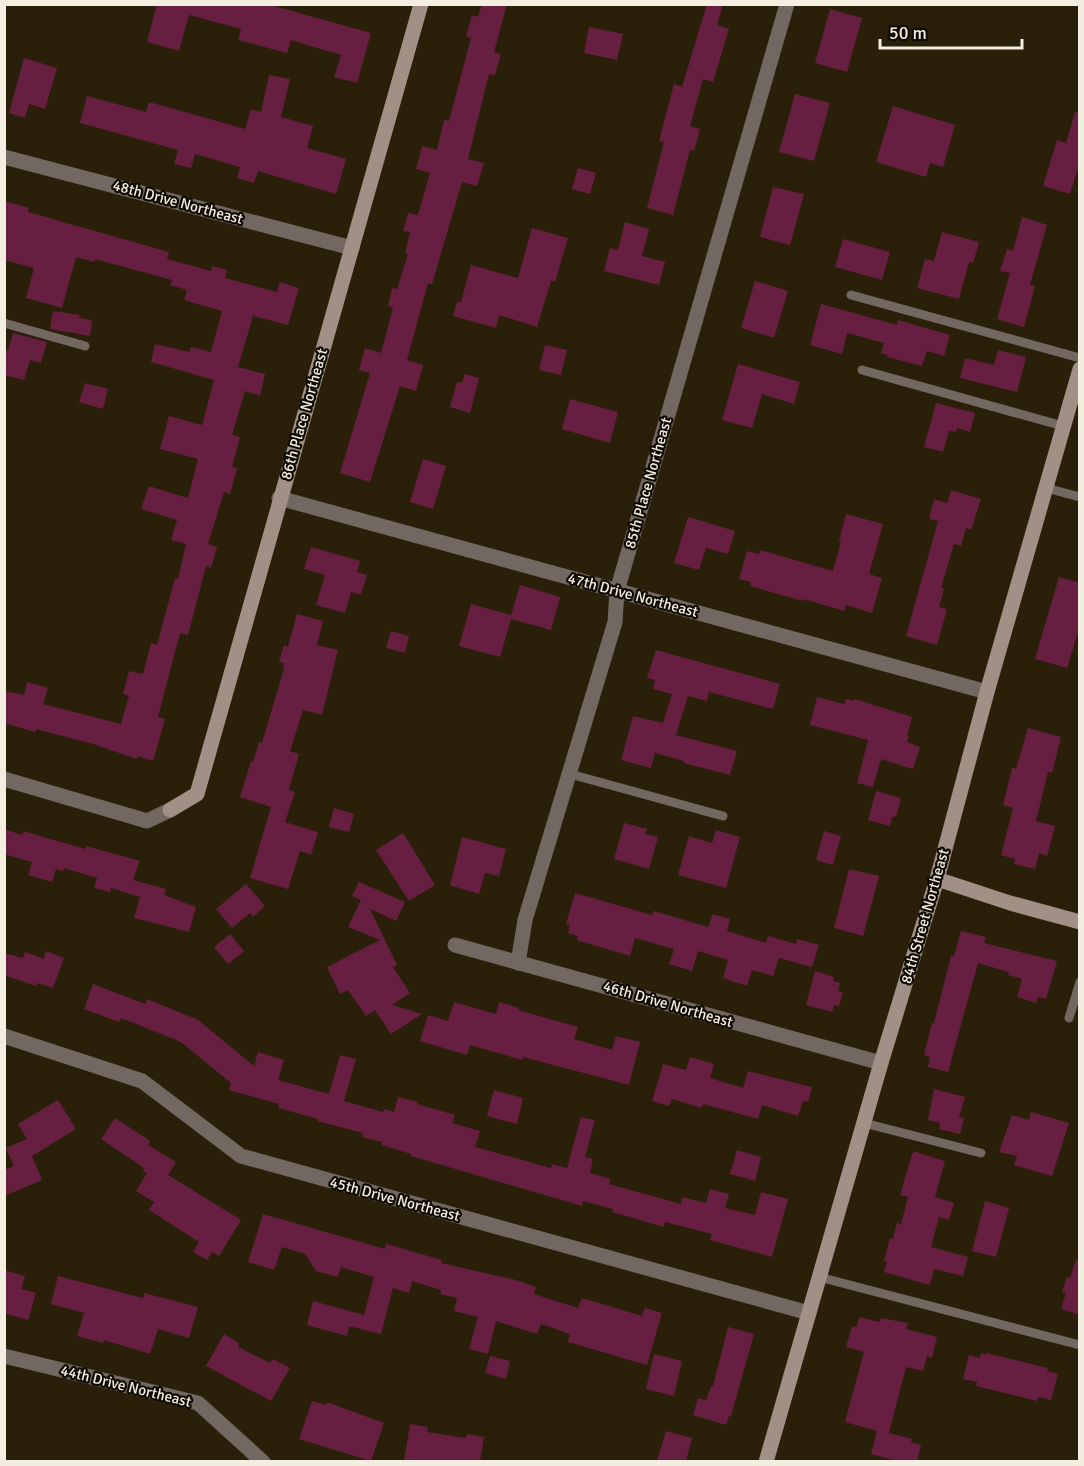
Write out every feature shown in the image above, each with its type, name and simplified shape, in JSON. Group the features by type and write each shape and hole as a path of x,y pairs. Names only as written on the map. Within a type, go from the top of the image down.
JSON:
{"street":[{"name":"86th Place Northeast","path":"4,779 147,821 197,794 279,498 421,4"},
{"name":"85th Place Northeast","path":"518,963 525,920 615,622 617,591 787,4"},
{"name":"48th Drive Northeast","path":"4,157 352,248"},
{"name":"84th Street Northeast","path":"766,1461 881,1063 937,879 987,692 1079,376"},
{"name":"47th Drive Northeast","path":"279,498 987,692"},
{"path":"937,879 1010,903 1080,922"},
{"name":"46th Drive Northeast","path":"455,945 881,1063"},
{"name":"45th Drive Northeast","path":"4,1036 142,1081 241,1156 809,1313"},
{"name":"44th Drive Northeast","path":"4,1356 198,1403 263,1461"}],"lane":[{"path":"851,295 1080,358"},
{"path":"4,323 85,346"},
{"path":"862,370 1063,426"},
{"path":"1046,488 1080,497"},
{"path":"570,774 723,816"},
{"path":"1069,1018 1080,982"},
{"path":"864,1123 981,1152"},
{"path":"819,1277 1080,1346"}],"building":[{"path":"157,4 267,4 371,33 357,83 334,77 341,55 291,40 287,53 238,40 241,29 189,15 179,51 147,42"},
{"path":"482,4 507,4 494,52 501,54 495,75 489,74 468,159 484,163 477,186 462,182 432,284 428,283 407,360 423,365 416,391 400,386 370,482 340,473 370,373 359,370 365,348 381,353 393,308 388,306 392,288 397,289 408,254 405,253 410,232 403,231 408,213 418,215 430,173 416,169 422,146 437,150 444,120 449,121 471,38 466,36 472,15 478,17"},
{"path":"707,4 723,4 717,25 729,29 713,82 703,79 690,126 700,129 694,151 690,150 673,215 647,208 664,142 659,141 674,84 682,87"},
{"path":"830,9 862,18 847,72 815,63"},
{"path":"589,27 623,34 617,60 584,53"},
{"path":"24,58 57,68 45,109 29,104 25,118 9,113"},
{"path":"269,75 290,79 281,117 313,126 307,148 346,159 336,194 258,171 254,183 237,178 240,167 195,154 191,168 174,164 178,150 80,123 87,96 146,112 149,102 245,129 251,109 261,112"},
{"path":"795,94 830,103 814,161 779,152"},
{"path":"893,106 955,125 943,167 930,163 926,177 876,162"},
{"path":"1075,112 1080,113 1080,162 1070,194 1043,186 1057,140 1066,143"},
{"path":"578,168 596,173 590,194 572,189"},
{"path":"773,187 804,194 790,245 760,237"},
{"path":"4,201 29,208 28,212 169,252 167,259 211,271 212,266 227,270 225,278 277,292 280,282 299,288 288,325 253,316 238,367 265,374 260,396 245,391 232,435 240,437 232,467 237,468 230,494 224,492 208,544 217,547 211,568 206,566 188,635 180,633 158,717 165,719 153,761 138,756 137,759 93,744 36,729 35,732 4,723 4,691 24,695 27,682 48,688 43,704 121,724 129,696 123,694 129,671 143,674 151,643 157,645 175,578 178,579 186,544 171,540 177,520 141,509 149,486 188,498 198,459 160,449 169,416 202,425 214,380 151,362 155,344 189,352 191,347 211,352 222,311 184,300 187,290 170,285 172,280 95,259 95,262 76,257 62,308 26,298 34,268 4,260"},
{"path":"1022,217 1047,225 1030,285 1035,286 1024,327 997,319 1010,273 1000,271 1007,249 1013,251"},
{"path":"625,222 649,229 642,256 665,262 659,285 604,271 610,248 618,250"},
{"path":"532,228 568,238 555,282 551,281 537,327 499,315 496,328 453,316 457,302 461,302 471,265 518,278"},
{"path":"942,232 979,242 973,263 969,262 959,299 917,288 925,259 934,261"},
{"path":"843,239 890,252 882,280 835,267"},
{"path":"755,281 788,291 774,338 741,328"},
{"path":"821,304 897,325 898,320 950,335 944,356 927,351 922,366 887,357 888,355 881,353 884,343 847,333 842,354 810,345"},
{"path":"53,311 80,315 79,318 92,320 90,336 50,329"},
{"path":"13,333 47,342 41,363 30,360 24,380 4,375 4,350 8,351"},
{"path":"545,345 567,350 561,375 539,370"},
{"path":"998,350 1026,357 1017,392 960,378 965,358 994,365"},
{"path":"738,364 800,382 794,404 762,394 752,428 722,420"},
{"path":"465,374 479,378 470,413 450,407 457,382 462,383"},
{"path":"85,383 108,389 103,409 79,402"},
{"path":"570,399 618,412 610,443 562,429"},
{"path":"936,403 975,413 970,432 957,428 956,432 949,431 943,452 924,447"},
{"path":"423,459 446,466 433,509 410,502"},
{"path":"951,490 981,499 971,530 966,528 961,546 954,544 941,588 944,589 939,607 947,609 937,645 906,636 938,521 929,519 934,499 947,503"},
{"path":"846,514 883,524 869,574 882,578 872,613 846,605 844,611 804,599 803,601 750,586 751,582 739,579 747,551 759,554 760,550 833,571"},
{"path":"688,517 735,531 728,554 706,548 699,570 674,563"},
{"path":"311,547 360,561 357,572 367,575 361,595 351,592 345,613 316,605 325,575 304,569"},
{"path":"1059,577 1080,583 1080,626 1067,668 1035,659"},
{"path":"520,585 560,597 551,630 511,619 500,657 459,646 471,604 511,615"},
{"path":"297,614 323,621 317,645 338,650 322,715 303,710 290,751 299,754 289,790 295,792 285,822 318,832 311,855 300,851 288,889 250,878 271,807 240,797 251,761 253,762 259,742 262,743 283,672 284,663 279,662 284,645 288,647"},
{"path":"391,631 409,636 405,653 386,648"},
{"path":"656,650 780,684 773,709 709,692 707,701 688,696 676,735 737,751 730,775 655,753 651,768 621,760 633,716 663,723 672,694 653,689 655,680 647,678"},
{"path":"817,697 844,704 846,699 854,701 855,699 912,717 907,742 920,747 913,769 881,759 873,787 857,783 868,740 810,725"},
{"path":"1028,728 1061,737 1052,773 1048,772 1036,821 1055,826 1047,856 1039,853 1035,869 1014,864 1015,859 1001,855 1013,808 1003,805 1012,768 1016,769"},
{"path":"876,791 901,798 897,814 892,817 890,826 868,820"},
{"path":"334,808 354,814 349,832 329,827"},
{"path":"624,823 647,829 645,834 658,837 649,869 614,859"},
{"path":"4,829 22,835 23,831 85,849 86,846 140,861 133,880 166,889 164,895 196,907 189,932 134,918 140,897 111,888 110,892 94,888 97,878 64,868 63,871 56,869 52,882 28,875 32,862 4,854"},
{"path":"716,830 740,837 726,888 678,875 689,836 712,843"},
{"path":"824,831 841,836 833,865 816,860"},
{"path":"403,833 435,885 409,901 376,850"},
{"path":"462,837 506,849 499,876 485,873 479,894 450,885"},
{"path":"849,869 879,876 863,936 834,928"},
{"path":"359,882 405,902 396,921 370,909 397,965 393,967 410,993 392,1005 422,1014 391,1034 375,1010 366,1016 348,990 340,994 327,967 380,940 348,927 361,900 352,896"},
{"path":"246,884 265,906 253,917 250,913 232,928 216,909"},
{"path":"575,893 652,915 654,911 708,927 713,914 730,919 727,931 766,943 768,936 796,944 797,939 819,945 812,967 779,958 773,976 752,970 747,986 723,978 728,960 698,951 692,971 669,964 674,949 635,938 630,956 577,940 578,936 568,933 570,925 566,924"},
{"path":"961,931 986,937 984,943 1057,961 1046,999 1038,997 1036,1003 1017,997 1022,979 1008,975 1009,972 978,963 948,1072 928,1067 930,1057 924,1055 951,956 954,956"},
{"path":"230,934 244,951 228,964 214,947"},
{"path":"46,951 64,958 53,988 37,983 36,986 4,975 4,953 23,958 25,952 44,959"},
{"path":"815,971 834,977 833,981 840,983 838,991 843,992 839,1006 834,1005 832,1012 806,1005"},
{"path":"93,984 145,1004 147,999 198,1020 254,1066 258,1052 284,1060 278,1080 329,1094 340,1055 356,1059 344,1101 383,1112 384,1109 394,1112 398,1097 418,1102 417,1104 455,1115 452,1123 480,1131 475,1147 551,1168 552,1164 567,1168 581,1117 595,1120 585,1157 593,1159 590,1173 611,1179 609,1184 681,1204 682,1197 706,1203 710,1189 729,1194 725,1208 755,1215 761,1192 788,1199 772,1257 710,1240 712,1234 665,1222 664,1227 583,1201 582,1206 411,1156 411,1154 381,1145 382,1142 362,1137 363,1133 317,1121 318,1119 278,1108 279,1104 229,1090 231,1083 181,1042 121,1018 119,1022 84,1009"},
{"path":"454,1002 496,1014 499,1002 519,1008 518,1010 578,1027 574,1039 612,1050 616,1036 640,1042 629,1085 523,1057 522,1060 470,1045 467,1055 420,1041 428,1015 448,1021"},
{"path":"690,1057 714,1064 710,1078 743,1088 748,1071 812,1087 808,1102 803,1101 798,1116 762,1105 758,1119 703,1104 701,1108 672,1099 669,1106 652,1101 663,1064 686,1070"},
{"path":"934,1089 965,1097 959,1117 964,1118 960,1134 939,1129 940,1123 928,1120"},
{"path":"494,1090 523,1098 517,1124 487,1116"},
{"path":"58,1100 76,1129 32,1156 42,1180 4,1196 4,1170 14,1166 6,1148 27,1139 18,1124"},
{"path":"1031,1112 1069,1123 1052,1176 1014,1165 1017,1156 999,1152 1012,1115 1029,1120"},
{"path":"115,1118 150,1141 148,1145 176,1162 168,1175 241,1220 219,1256 212,1252 207,1260 193,1252 199,1242 149,1210 154,1202 136,1191 147,1173 143,1171 144,1168 101,1139"},
{"path":"737,1150 761,1157 755,1181 730,1174"},
{"path":"913,1151 945,1161 935,1197 954,1203 949,1220 939,1217 931,1247 968,1257 963,1276 934,1269 930,1285 884,1272 887,1262 884,1261 890,1238 893,1239 897,1223 901,1224 908,1197 900,1195"},
{"path":"985,1201 1009,1208 996,1257 972,1251"},
{"path":"263,1214 385,1249 386,1244 442,1260 441,1263 516,1280 536,1287 534,1294 578,1308 582,1298 642,1316 645,1308 662,1313 647,1365 568,1342 570,1334 541,1324 537,1334 496,1321 488,1354 469,1349 478,1317 454,1311 457,1298 440,1294 441,1290 412,1281 409,1293 393,1288 381,1334 349,1326 347,1336 307,1325 313,1301 364,1315 374,1277 341,1267 338,1277 316,1271 305,1254 282,1247 274,1270 248,1262"},
{"path":"1076,1260 1080,1261 1080,1315 1061,1309 1066,1293 1062,1292"},
{"path":"4,1270 25,1276 21,1289 36,1293 28,1320 4,1313"},
{"path":"58,1276 143,1298 144,1293 198,1307 189,1338 158,1329 150,1354 104,1340 103,1343 77,1336 84,1313 51,1304"},
{"path":"859,1317 879,1322 881,1318 908,1323 906,1329 937,1337 932,1358 927,1356 923,1371 906,1367 889,1433 912,1439 911,1442 921,1445 917,1461 897,1461 871,1454 877,1431 845,1422 864,1352 846,1347 852,1326 857,1327"},
{"path":"728,1327 754,1334 731,1416 726,1425 693,1415 698,1398 706,1400 713,1386"},
{"path":"224,1334 239,1343 238,1347 270,1363 273,1359 290,1368 271,1401 206,1366"},
{"path":"981,1353 1048,1368 1047,1371 1058,1374 1051,1400 1038,1397 1037,1401 976,1386 977,1382 963,1379 969,1355 980,1358"},
{"path":"654,1354 682,1361 674,1396 646,1389"},
{"path":"490,1356 510,1361 506,1379 485,1373"},
{"path":"312,1401 326,1405 327,1402 384,1423 371,1461 299,1439"},
{"path":"410,1424 428,1427 427,1432 466,1438 467,1434 484,1437 480,1461 404,1461"},
{"path":"666,1431 692,1438 686,1461 657,1461"}]}
